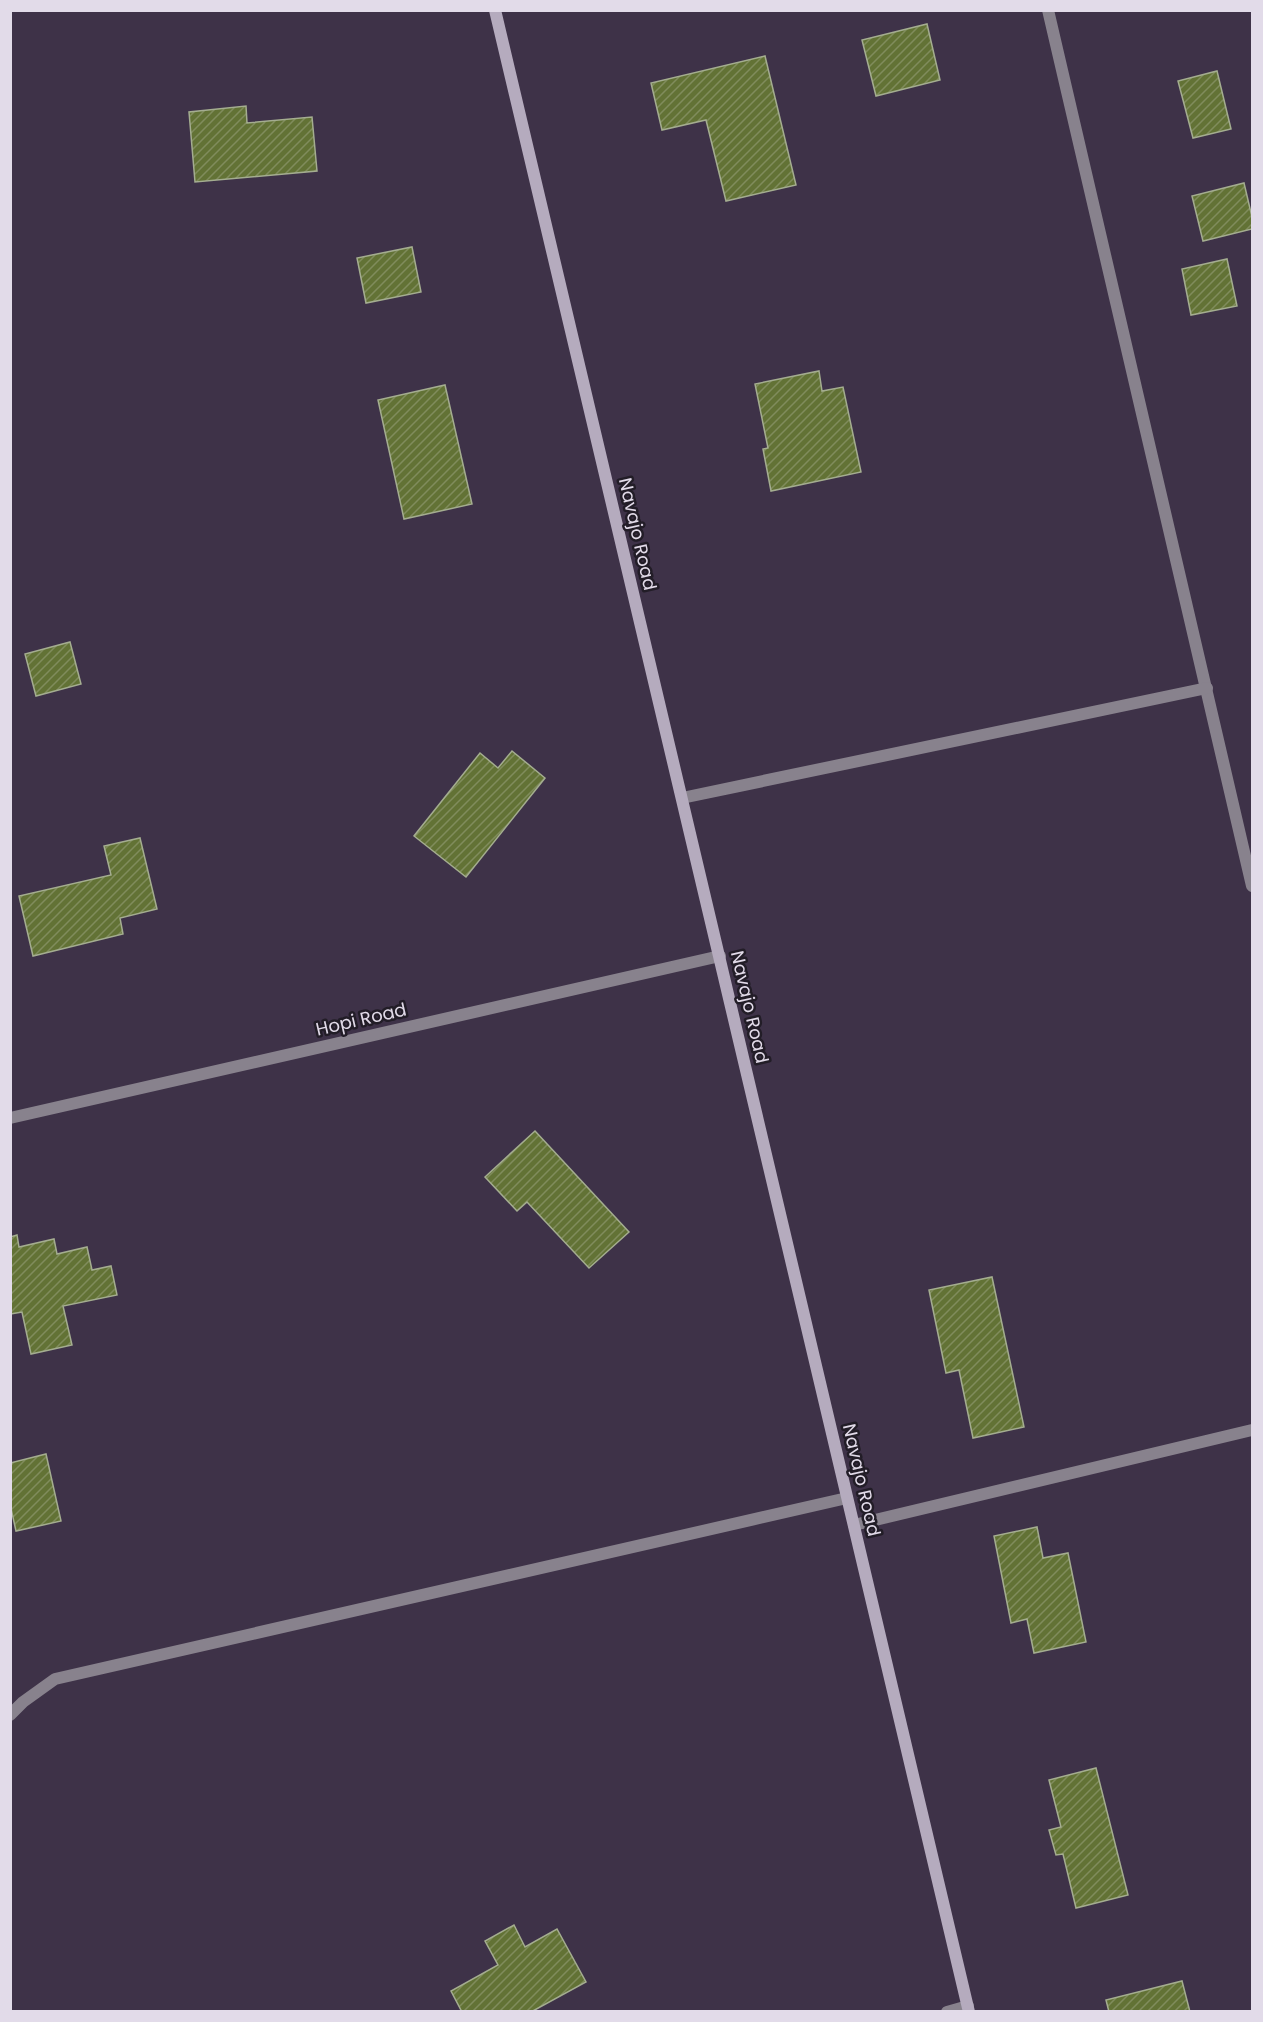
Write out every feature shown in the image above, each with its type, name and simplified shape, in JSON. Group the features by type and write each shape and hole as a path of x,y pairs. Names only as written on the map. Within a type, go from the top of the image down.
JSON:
{"main road":[{"name":"Navajo Road","path":"495,10 969,2009"}],"street":[{"path":"1048,10 1252,886"},
{"path":"682,798 1207,688"},
{"name":"Hopi Road","path":"10,1118 720,956"},
{"path":"854,1525 1252,1430"},
{"path":"10,1715 23,1702 55,1679 848,1498"},
{"path":"947,2012 969,2009"}],"building":[{"path":"927,24 940,80 876,96 862,40"},
{"path":"765,56 796,185 726,201 706,120 662,130 651,83"},
{"path":"1217,71 1231,129 1193,138 1178,81"},
{"path":"246,106 247,123 312,117 317,171 195,182 189,112"},
{"path":"1244,183 1252,217 1252,229 1203,241 1192,196"},
{"path":"412,247 421,292 366,303 357,258"},
{"path":"1227,259 1237,306 1191,315 1182,269"},
{"path":"819,371 822,391 843,387 861,472 771,491 763,449 768,448 755,384"},
{"path":"445,385 472,504 404,519 378,400"},
{"path":"70,642 81,684 36,696 25,654"},
{"path":"512,751 545,778 466,877 414,836 480,753 498,768"},
{"path":"140,838 157,909 120,918 123,934 33,956 19,896 111,875 104,846"},
{"path":"535,1131 629,1232 589,1268 527,1202 517,1211 485,1177"},
{"path":"17,1235 19,1247 54,1239 57,1254 87,1247 92,1270 111,1266 117,1295 63,1306 72,1345 31,1354 22,1312 10,1314 10,1237"},
{"path":"992,1277 1024,1427 973,1438 959,1370 946,1373 929,1290"},
{"path":"46,1454 61,1521 16,1531 10,1504 10,1463"},
{"path":"1037,1527 1043,1558 1068,1553 1086,1642 1034,1653 1027,1619 1011,1623 994,1536"},
{"path":"1096,1768 1128,1895 1076,1908 1063,1854 1056,1855 1049,1830 1061,1827 1049,1780"},
{"path":"514,1925 525,1947 557,1929 586,1982 531,2012 462,2012 451,1991 498,1965 485,1941"},
{"path":"1182,1981 1190,2012 1109,2012 1106,2000"}]}
